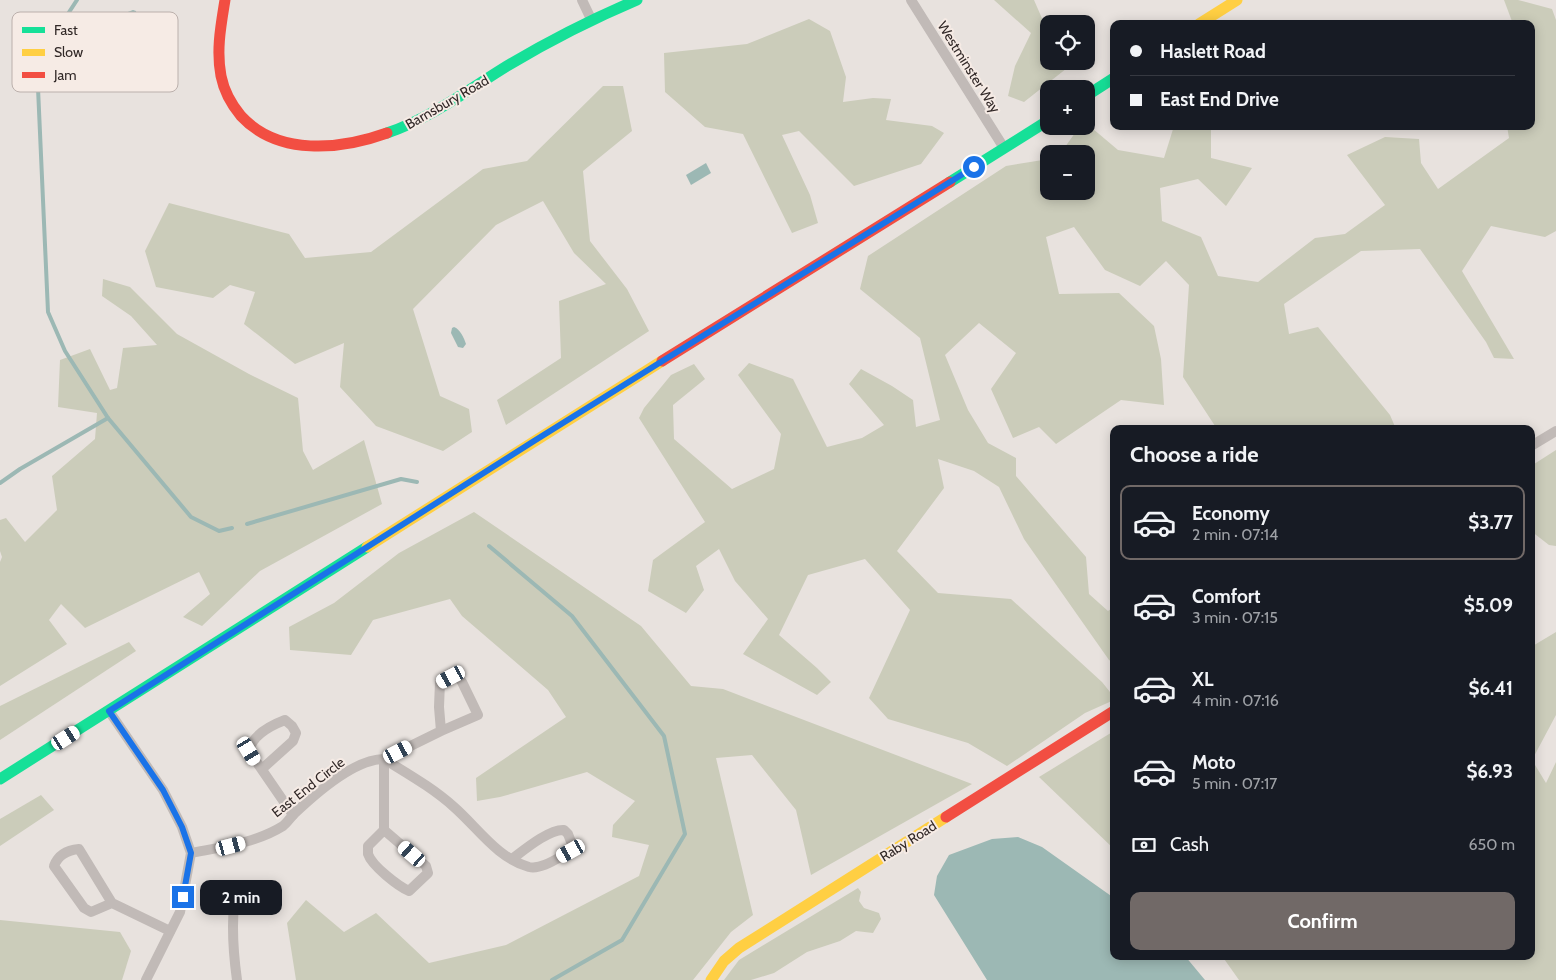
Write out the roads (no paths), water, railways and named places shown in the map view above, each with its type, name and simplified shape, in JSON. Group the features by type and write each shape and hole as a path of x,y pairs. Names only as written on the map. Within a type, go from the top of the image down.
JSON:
{"main road":[{"name":"Barnsbury Road","path":"225,0 219,59 222,83 232,104 244,121 261,134 281,142 304,146 328,146 370,139 418,121 558,36 591,19 637,0"},
{"path":"1205,20 1236,0"},
{"path":"1095,90 1110,81"},
{"path":"0,779 534,441 1040,126"},
{"name":"Raby Road","path":"711,980 724,961 739,948 1110,714"}],"street":[{"path":"582,0 591,19"},
{"name":"Westminster Way","path":"912,0 1004,148"},
{"path":"1535,444 1556,431"},
{"name":"East End Circle","path":"191,853 231,846 260,838 285,825 293,815 350,769 375,760 384,760 441,731 478,715 458,677 451,677 440,682 439,707 441,731"},
{"path":"109,711 163,790 182,827 191,853 180,912 146,980"},
{"path":"263,768 293,741 296,734 292,726 285,720 272,725 250,745 249,751 263,768 293,815"},
{"path":"384,760 384,830 368,846 368,854 392,880 400,887 410,891 428,873 428,869 384,830"},
{"path":"384,760 430,788 455,808 494,846 512,859 530,867 538,867 571,851 573,847 564,830 558,830 532,844 512,859"},
{"path":"112,903 91,912 84,908 54,866 56,860 71,850 79,849 112,903 170,931"},
{"path":"236,895 232,924 237,980"}],"water":[{"path":"706,163 711,173 691,185 686,175"},
{"path":"454,327 464,339 466,344 463,348 458,347 451,333"},
{"path":"1018,837 1042,847 1110,895 1110,960 1188,960 1205,980 987,980 934,895 937,876 949,855 992,839"}],"waterway":[{"path":"69,12 77,0"},
{"path":"38,92 48,312 65,351 108,418 191,517 219,531 232,528"},
{"path":"0,483 20,469 108,418"},
{"path":"247,524 401,479 417,482"},
{"path":"489,546 572,616 664,736 685,834 622,940 552,980"}]}
